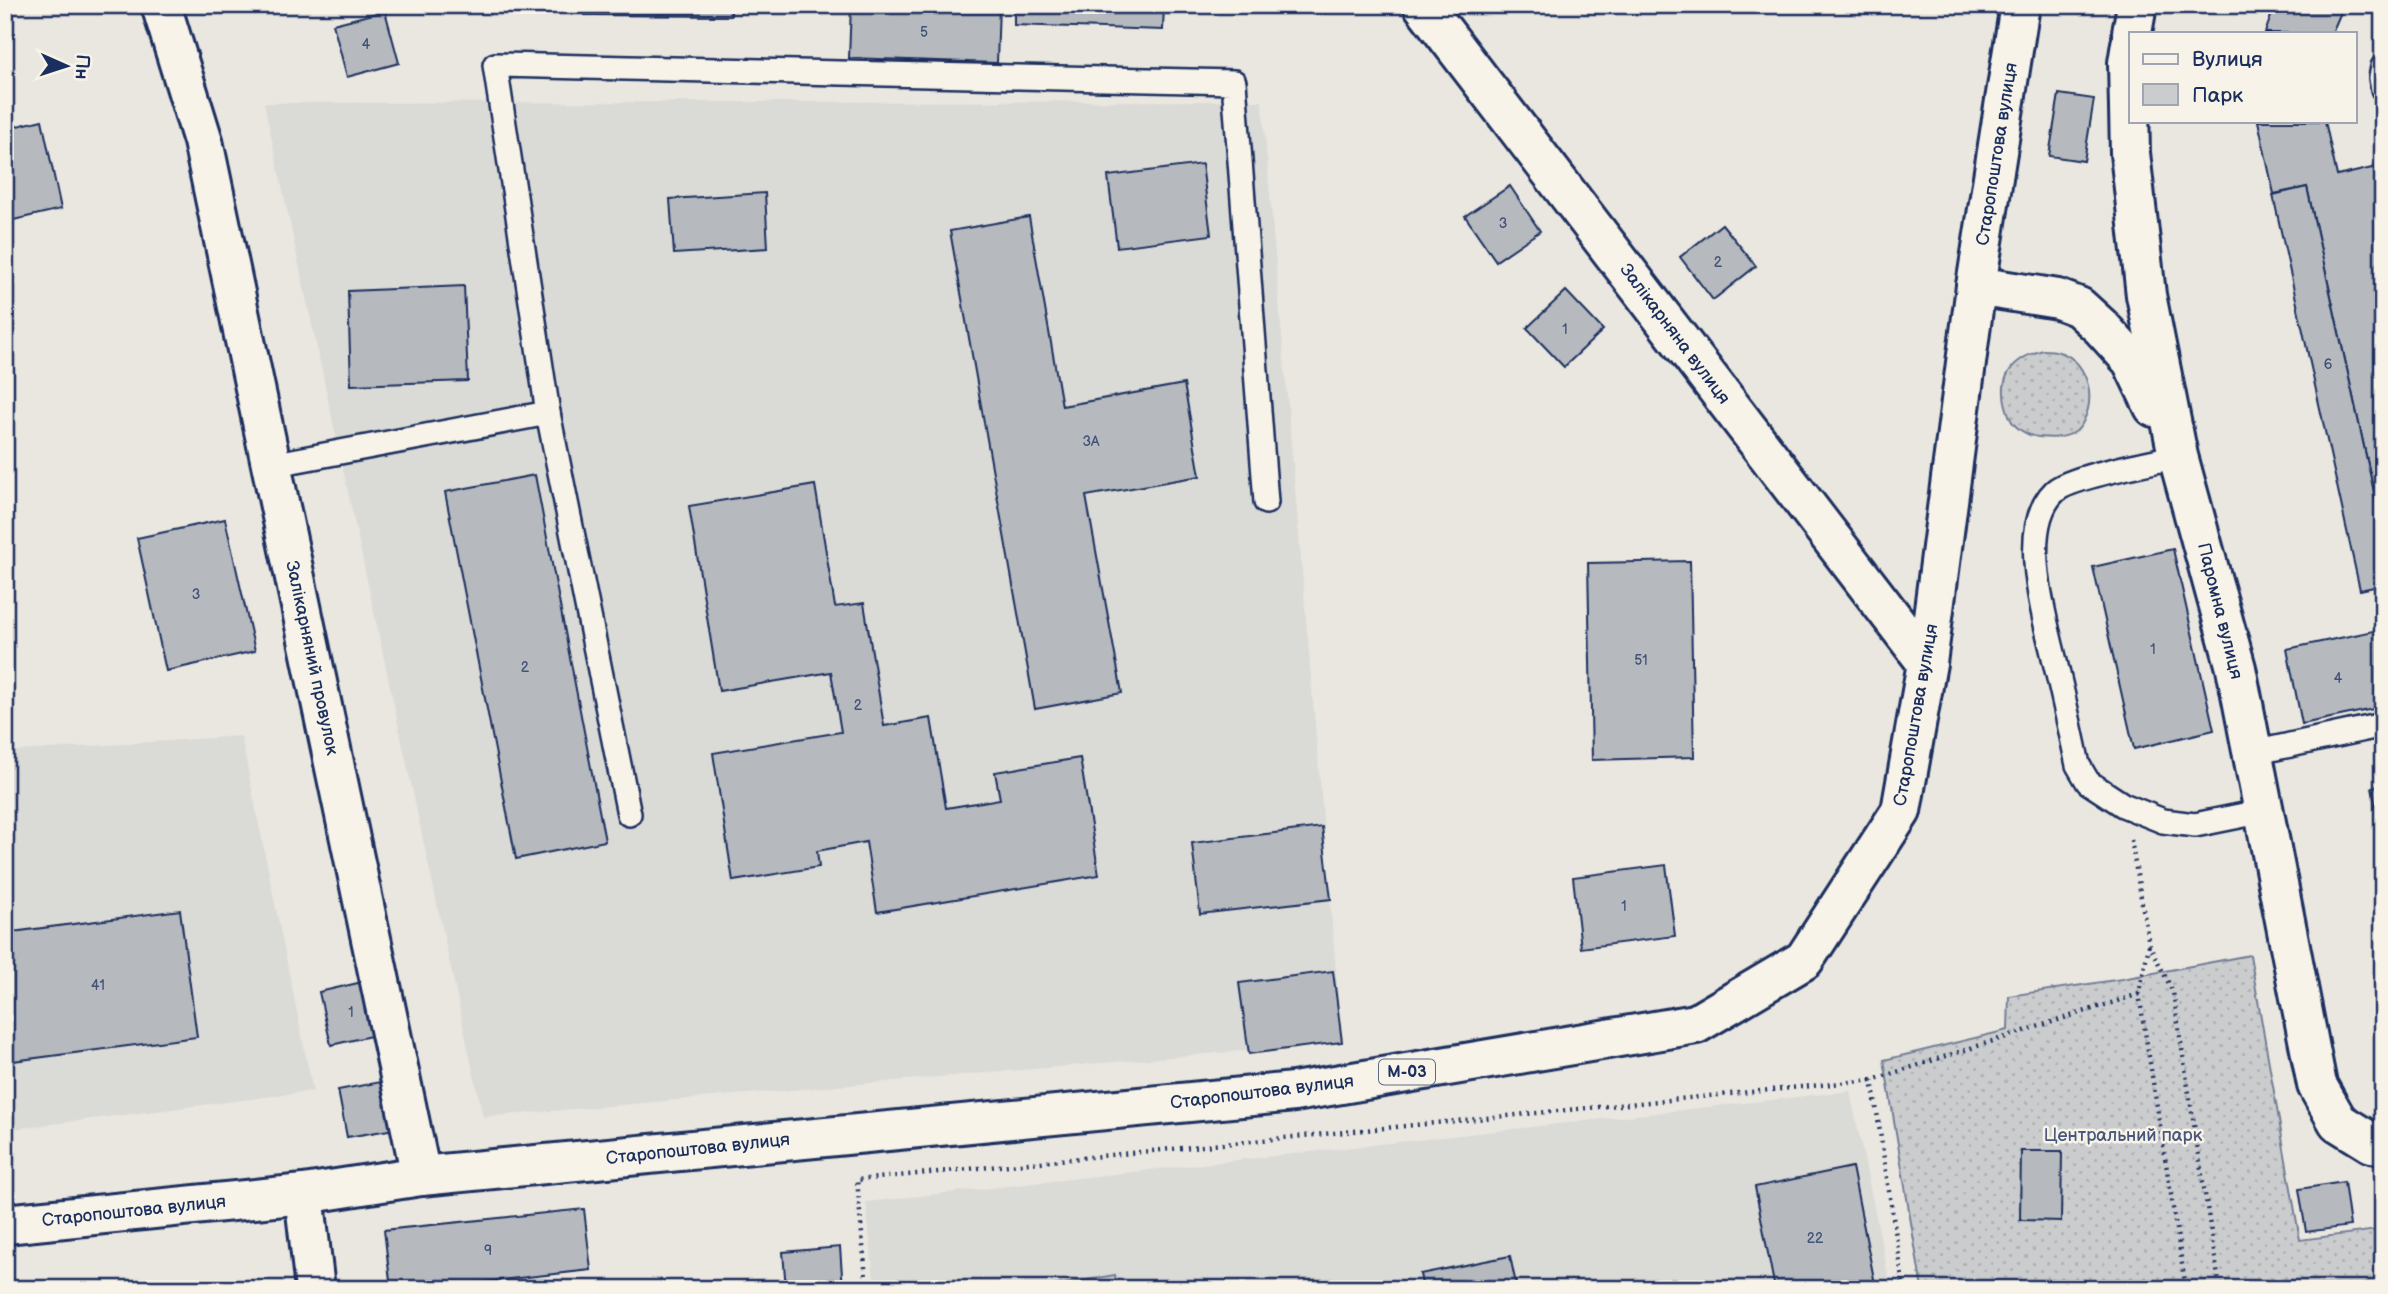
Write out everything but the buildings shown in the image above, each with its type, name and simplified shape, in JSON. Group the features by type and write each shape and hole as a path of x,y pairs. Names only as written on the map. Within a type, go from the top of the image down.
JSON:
{"main road":[{"name":"Залікарняний провулок","path":"161,5 202,141 421,1176"},
{"name":"Залікарняна вулиця","path":"1423,5 1927,663"},
{"name":"Старопоштова вулиця","path":"5,1224 304,1194 421,1176 1294,1092 1696,1024 1804,960 1901,811 1927,663 1976,286 2020,5"},
{"path":"2132,32 2137,5"},
{"name":"Паромна вулиця","path":"2129,57 2129,108"},
{"name":"Паромна вулиця","path":"2129,122 2130,153 2146,295 2178,456 2236,668 2317,1084 2338,1122 2372,1143 2383,1145"},
{"path":"1976,286 2059,299 2079,307 2132,361 2178,456"},
{"path":"304,1194 315,1289"}],"lane":[{"path":"629,814 548,413 495,65 1234,82 1266,502"},
{"path":"2383,67 2383,89"},
{"path":"271,465 548,413"},
{"path":"2178,456 2072,481 2055,491 2040,514 2037,538 2038,581 2078,765 2088,782 2123,805 2163,821 2195,825 2264,811"},
{"path":"2253,753 2383,725"}],"path":[{"path":"2131,838 2149,944 2173,992 2220,1289"},
{"path":"2149,944 2139,994 2186,1289"},
{"path":"867,1289 857,1180 1872,1080 2139,994"},
{"path":"1872,1080 1905,1289"}],"shaded area":[{"path":"1262,101 1342,1042 483,1117 264,103"},
{"path":"241,736 313,1091 5,1130 5,752"},
{"path":"1850,1091 1891,1289 875,1289 866,1202"}],"green space":[{"path":"2043,350 2057,351 2074,361 2080,367 2087,383 2089,401 2086,415 2077,430 2066,436 2056,438 2026,433 2013,423 2006,407 2004,385 2012,367 2030,354"},
{"name":"Центральний парк","path":"2250,955 2300,1240 2377,1230 2383,1262 2383,1289 1922,1289 1884,1060 2008,1030 2009,996 2122,979"},
{"path":"1115,1275 1117,1289 1036,1289"}]}
